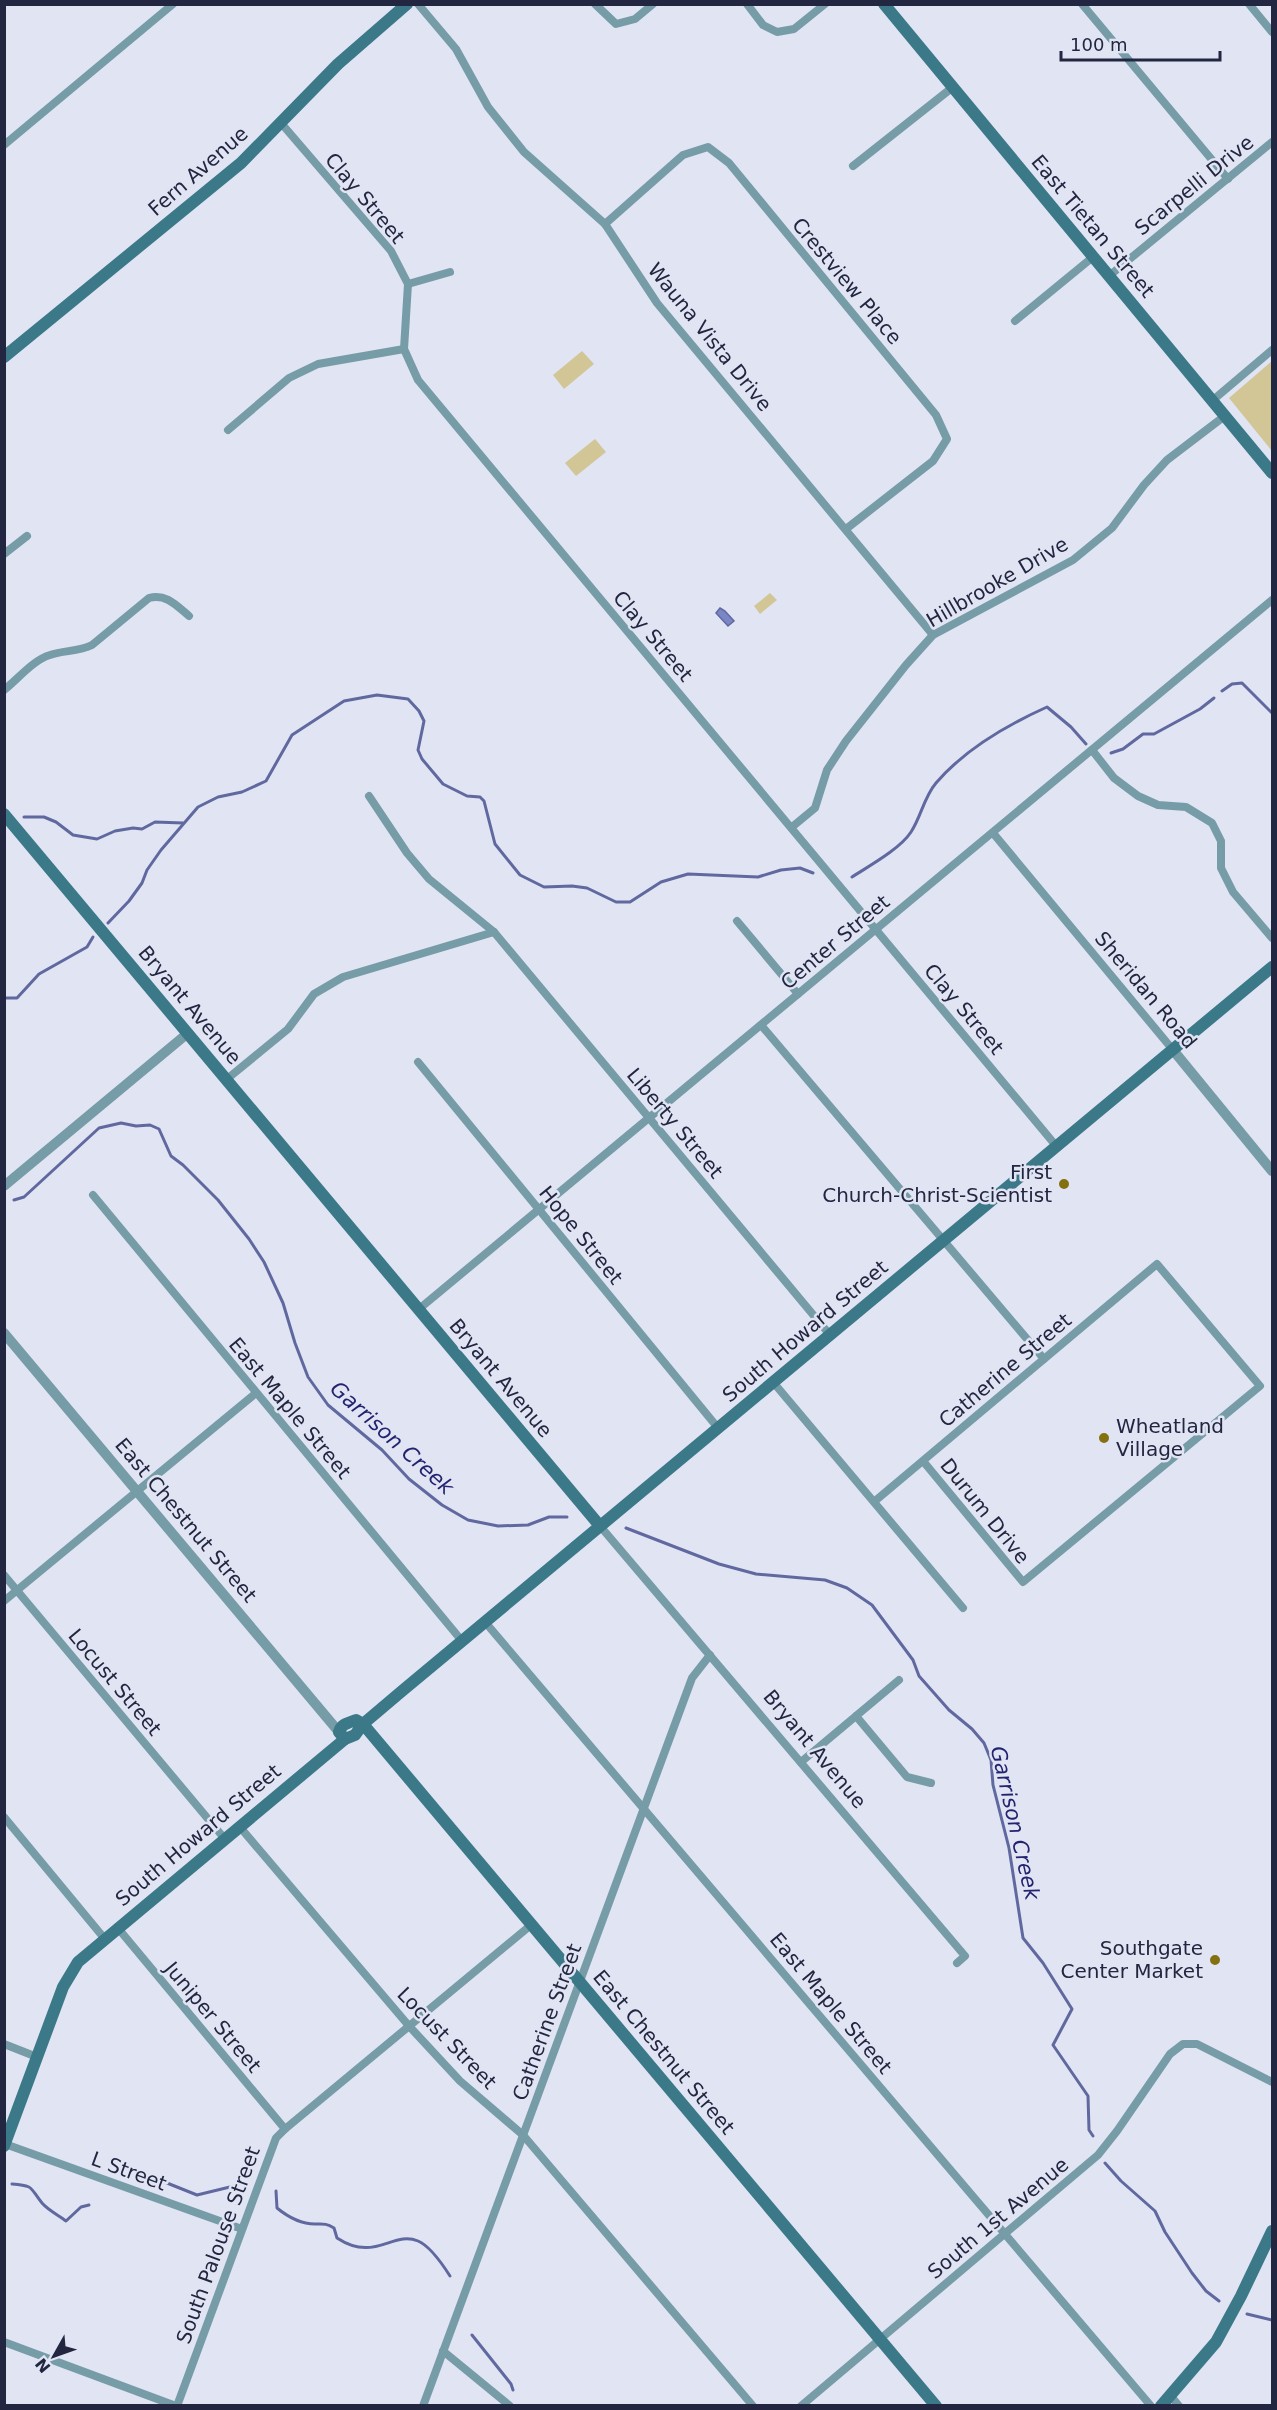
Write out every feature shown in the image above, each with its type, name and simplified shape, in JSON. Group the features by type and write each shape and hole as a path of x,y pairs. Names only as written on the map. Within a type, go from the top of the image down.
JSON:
{"main road":[{"name":"Fern Avenue","path":"4,357 241,163 338,64 407,4"},
{"name":"East Tietan Street","path":"884,4 1272,472"},
{"name":"Bryant Avenue","path":"4,814 600,1526"},
{"name":"South Howard Street","path":"363,1724 1272,967"},
{"path":"341,1735 343,1725 356,1720 363,1724"},
{"name":"East Chestnut Street","path":"363,1724 936,2406"},
{"name":"South Howard Street","path":"5,2145 63,1988 78,1962 117,1927 329,1752 341,1735"},
{"path":"1161,2406 1216,2342 1272,2231"}],"street":[{"path":"4,145 173,4"},
{"name":"Wauna Vista Drive","path":"418,4 456,49 488,107 524,152 605,224 657,303 933,635"},
{"path":"595,4 616,24 635,19 653,4"},
{"path":"747,4 763,25 777,32 794,29 825,4"},
{"path":"1082,4 1228,179"},
{"path":"1249,4 1272,32"},
{"path":"853,166 952,87"},
{"name":"Clay Street","path":"281,123 391,251 408,284 404,349 418,380 1057,1147"},
{"name":"Scarpelli Drive","path":"1109,276 1272,142"},
{"name":"Crestview Place","path":"605,224 683,155 708,147 729,164 936,415 947,439 933,460 846,530"},
{"path":"1015,321 1093,257"},
{"path":"408,284 450,272"},
{"path":"228,430 289,378 318,364 404,349"},
{"path":"1212,400 1272,350"},
{"name":"Hillbrooke Drive","path":"792,827 815,808 827,771 846,741 906,665 933,635 1072,560 1112,528 1144,485 1167,460 1226,415"},
{"path":"4,554 27,536"},
{"path":"4,690 32,666 51,654 82,650 92,645 149,598 157,596 166,598 189,616"},
{"name":"Center Street","path":"419,1309 1272,600"},
{"path":"1092,750 1114,778 1138,796 1158,805 1186,807 1212,822 1221,841 1221,868 1233,892 1272,938"},
{"name":"Liberty Street","path":"369,796 407,853 429,879 494,932 830,1335"},
{"name":"Sheridan Road","path":"993,833 1272,1171"},
{"path":"737,921 798,994"},
{"path":"226,1079 288,1029 314,994 344,977 494,932"},
{"path":"761,1025 1044,1359"},
{"path":"4,1186 188,1034"},
{"name":"Hope Street","path":"418,1062 718,1428"},
{"name":"East Maple Street","path":"93,1195 462,1641"},
{"name":"Catherine Street","path":"875,1502 1157,1264"},
{"name":"Durum Drive","path":"923,1461 1023,1582 1260,1386 1157,1264"},
{"name":"East Chestnut Street","path":"4,1333 341,1735"},
{"path":"773,1383 963,1608"},
{"path":"4,1601 256,1393"},
{"name":"Bryant Avenue","path":"600,1526 965,1956 957,1963"},
{"name":"Locust Street","path":"4,1575 224,1838"},
{"name":"East Maple Street","path":"485,1622 1151,2406"},
{"name":"Catherine Street","path":"423,2406 692,1678 710,1655"},
{"path":"801,1762 898,1680"},
{"path":"856,1716 907,1777 931,1783"},
{"path":"4,1817 104,1938"},
{"name":"Locust Street","path":"239,1826 409,2026 460,2081 523,2135 753,2406"},
{"name":"South Palouse Street","path":"176,2406 272,2147 285,2129 531,1924"},
{"name":"Juniper Street","path":"117,1927 285,2129"},
{"path":"4,2044 37,2057"},
{"name":"South 1st Avenue","path":"801,2406 1098,2155 1117,2132 1170,2054 1182,2044 1197,2044 1272,2082"},
{"name":"L Street","path":"5,2145 242,2229"},
{"path":"4,2342 176,2406"},
{"path":"443,2351 510,2406"},
{"path":"1170,2395 1179,2406"}],"shaded area":[{"path":"582,351 594,364 564,389 553,375"},
{"path":"1272,361 1272,451 1229,398"},
{"path":"595,439 606,452 576,476 565,463"},
{"path":"770,593 777,600 760,614 754,606"}],"water":[{"path":"720,608 734,621 728,626 716,613"}],"waterway":[{"path":"1222,691 1232,684 1242,683 1272,713"},
{"path":"108,923 129,901 161,850 198,807 218,797 242,792 266,781 292,735 344,701 377,695 408,699 419,711 424,721 418,750 422,759 443,784 467,796 480,797 484,801 495,844 520,875 544,887 587,888 616,902 630,902 661,882 688,874 758,877 781,870 800,868 813,873"},
{"path":"1111,753 1123,749 1143,734 1154,734 1200,709 1214,698"},
{"path":"852,877 900,845 911,832 928,794 936,783 960,759 1002,730 1047,707 1071,727 1086,744"},
{"path":"24,817 44,817 56,822 73,835 97,839 115,831 142,829 155,822 183,823"},
{"path":"4,998 17,998 39,974 87,947 93,937"},
{"name":"Garrison Creek","path":"14,1200 24,1197 99,1128 121,1123 136,1126 150,1125 159,1129 171,1156 218,1200 264,1262 283,1303 308,1377 328,1405 382,1450 409,1479 442,1505 468,1520 498,1526 528,1525 549,1517 567,1517"},
{"name":"Garrison Creek","path":"626,1528 719,1564 756,1574 825,1580 847,1588 872,1605 913,1660 919,1676 949,1710 972,1729 984,1743 991,1760 993,1785 1009,1848 1023,1938 1043,1963 1072,2009 1053,2045 1088,2096 1089,2130 1093,2136"},
{"name":"Garrison Creek","path":"1105,2163 1121,2181 1155,2211 1165,2232 1192,2273 1206,2291 1219,2301"},
{"path":"162,2181 197,2195 234,2186"},
{"path":"12,2184 31,2188 44,2206 66,2221 81,2207 89,2205"},
{"path":"276,2191 277,2208 281,2211 300,2221 331,2226 337,2238 350,2245 373,2247 400,2239 423,2243 432,2251 450,2276"},
{"name":"Garrison Creek","path":"1247,2314 1272,2320"},
{"path":"472,2335 511,2384 513,2390"}],"place":[{"name":"First Church-Christ-Scientist","path":"1064,1184"},
{"name":"Wheatland Village","path":"1104,1438"},
{"name":"Southgate Center Market","path":"1215,1960"}]}
